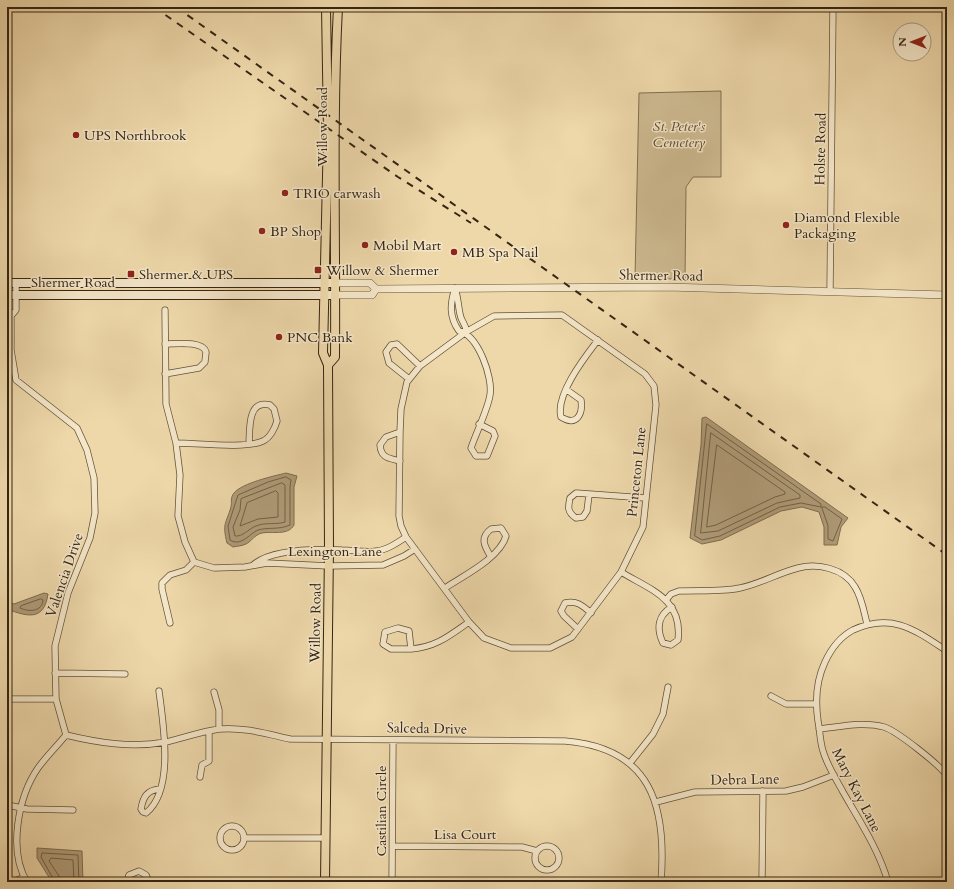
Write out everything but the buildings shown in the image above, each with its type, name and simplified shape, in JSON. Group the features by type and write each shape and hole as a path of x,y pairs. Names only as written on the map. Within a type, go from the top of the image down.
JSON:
{"main road":[{"name":"Willow Road","path":"325,882 329,566 328,365 323,353 328,132 326,7"},
{"name":"Willow Road","path":"328,365 335,357 336,283 334,118 338,7"},
{"name":"Shermer Road","path":"7,284 336,283"},
{"name":"Shermer Road","path":"7,295 336,295"}],"street":[{"name":"Holste Road","path":"830,291 833,7"},
{"name":"Valencia Drive","path":"11,316 16,310 16,283"},
{"name":"Shermer Road","path":"336,283 370,283 376,289 667,287 947,295"},
{"name":"Valencia Drive","path":"7,284 7,310 11,316 11,350 16,380 77,428 87,450 94,478 95,513 90,538 68,593 54,646 56,699 66,735"},
{"path":"455,288 459,300 460,315 466,326 466,332 477,345 490,379 490,395 479,424 471,448 476,456 486,456 495,436 492,431 479,424"},
{"name":"Shermer Road","path":"336,295 372,295 376,289"},
{"path":"165,310 166,404 176,443 180,475 178,516 184,542 194,562 186,570 170,576 162,583 162,589 170,622"},
{"name":"Princeton Lane","path":"562,315 598,340 646,374 654,386 656,405 643,527 621,572 572,637 550,648 511,648 484,638 469,622 406,536 399,516 400,432 401,409 409,379 420,366 466,332 494,316 562,315"},
{"path":"567,390 580,400 582,407 578,417 574,421 567,421 561,417 559,410 567,390 575,370 598,340"},
{"path":"165,344 195,343 203,347 206,352 205,362 200,368 165,374"},
{"path":"409,379 389,363 386,352 391,345 397,344 420,366"},
{"path":"176,443 249,444 264,441 275,426 276,414 270,405 259,406 254,409 251,415 249,444"},
{"path":"400,432 386,437 380,445 381,453 385,457 400,461"},
{"path":"589,495 587,511 583,517 576,518 570,514 568,510 570,498 576,493 646,498"},
{"path":"445,588 491,557 505,539 505,533 501,528 491,529 485,536 484,545 491,557"},
{"name":"Lexington Lane","path":"253,566 259,560 282,553 329,549 376,552 390,547 406,536"},
{"name":"Lexington Lane","path":"194,562 214,568 253,566 267,563 329,566 383,565 404,556 415,549"},
{"path":"282,553 283,563"},
{"path":"666,600 672,594 679,591 740,588 798,568 814,566 828,568 838,572 855,586 862,602 867,624"},
{"path":"621,572 666,600 672,607 678,617 679,629 678,640 671,645 663,643 659,635 658,624 661,615 672,607"},
{"path":"578,629 564,616 561,610 565,603 573,601 582,605 591,613"},
{"path":"411,649 409,631 398,628 385,632 383,644 391,649 411,649 435,644 469,622"},
{"name":"Mary Kay Lane","path":"888,882 866,831 834,775 823,751 816,704 819,675 829,655 839,640 851,631 867,624 890,623 903,625 918,631 947,652"},
{"path":"55,673 125,674"},
{"path":"630,763 653,734 663,714 668,687"},
{"path":"159,691 165,742 165,762 160,789"},
{"path":"214,692 219,710 219,729"},
{"path":"771,696 786,704 816,704"},
{"path":"7,699 56,699"},
{"path":"819,729 851,725 885,727 922,752 944,771 947,776"},
{"name":"Salceda Drive","path":"66,735 118,744 143,744 165,742 219,729 250,730 290,739 327,738 565,741 587,743 611,751 630,763 646,781 656,802 661,826 662,882"},
{"path":"200,777 202,765 209,761 209,732"},
{"path":"14,882 26,880 17,847 21,806 38,768 66,735"},
{"name":"Castilian Circle","path":"392,882 393,740"},
{"name":"Debra Lane","path":"656,802 695,792 786,791 803,787 834,775"},
{"path":"762,882 763,791"},
{"path":"7,805 21,806 27,809 73,810"},
{"path":"234,826 241,830 244,838 242,845 232,850 222,845 220,838 226,828 234,826"},
{"path":"244,838 326,838"},
{"name":"Lisa Court","path":"393,846 522,846 537,851"},
{"name":"Lisa Court","path":"543,846 554,849 558,855 557,863 552,869 541,868 535,858 537,851 543,846"},
{"path":"127,882 129,875 139,871 146,875 149,882"}],"green space":[{"name":"St. Peter's Cemetery","path":"721,91 721,177 693,177 686,187 685,279 635,279 639,93"}],"water":[{"path":"706,417 848,518 841,527 837,545 824,545 824,527 819,512 802,507 781,511 721,540 702,544 690,538 701,445 702,418"},
{"path":"286,473 297,476 294,487 294,525 288,531 259,534 248,543 241,546 233,547 227,543 225,527 234,493 238,489 251,483"},
{"path":"44,593 48,594 46,603 39,613 28,615 7,609 7,602 14,604"},
{"path":"37,848 82,851 83,882 52,882 37,858"}],"railway":[{"path":"154,7 398,177 471,223"},
{"path":"176,7 947,555"}],"place":[{"name":"UPS Northbrook","path":"76,135"},
{"name":"TRIO carwash","path":"285,193"},
{"name":"Diamond Flexible Packaging","path":"786,225"},
{"name":"BP Shop","path":"262,231"},
{"name":"Mobil Mart","path":"365,245"},
{"name":"MB Spa Nail","path":"454,252"},
{"name":"Willow & Shermer","path":"318,270"},
{"name":"Shermer & UPS","path":"131,274"},
{"name":"PNC Bank","path":"279,337"}]}
